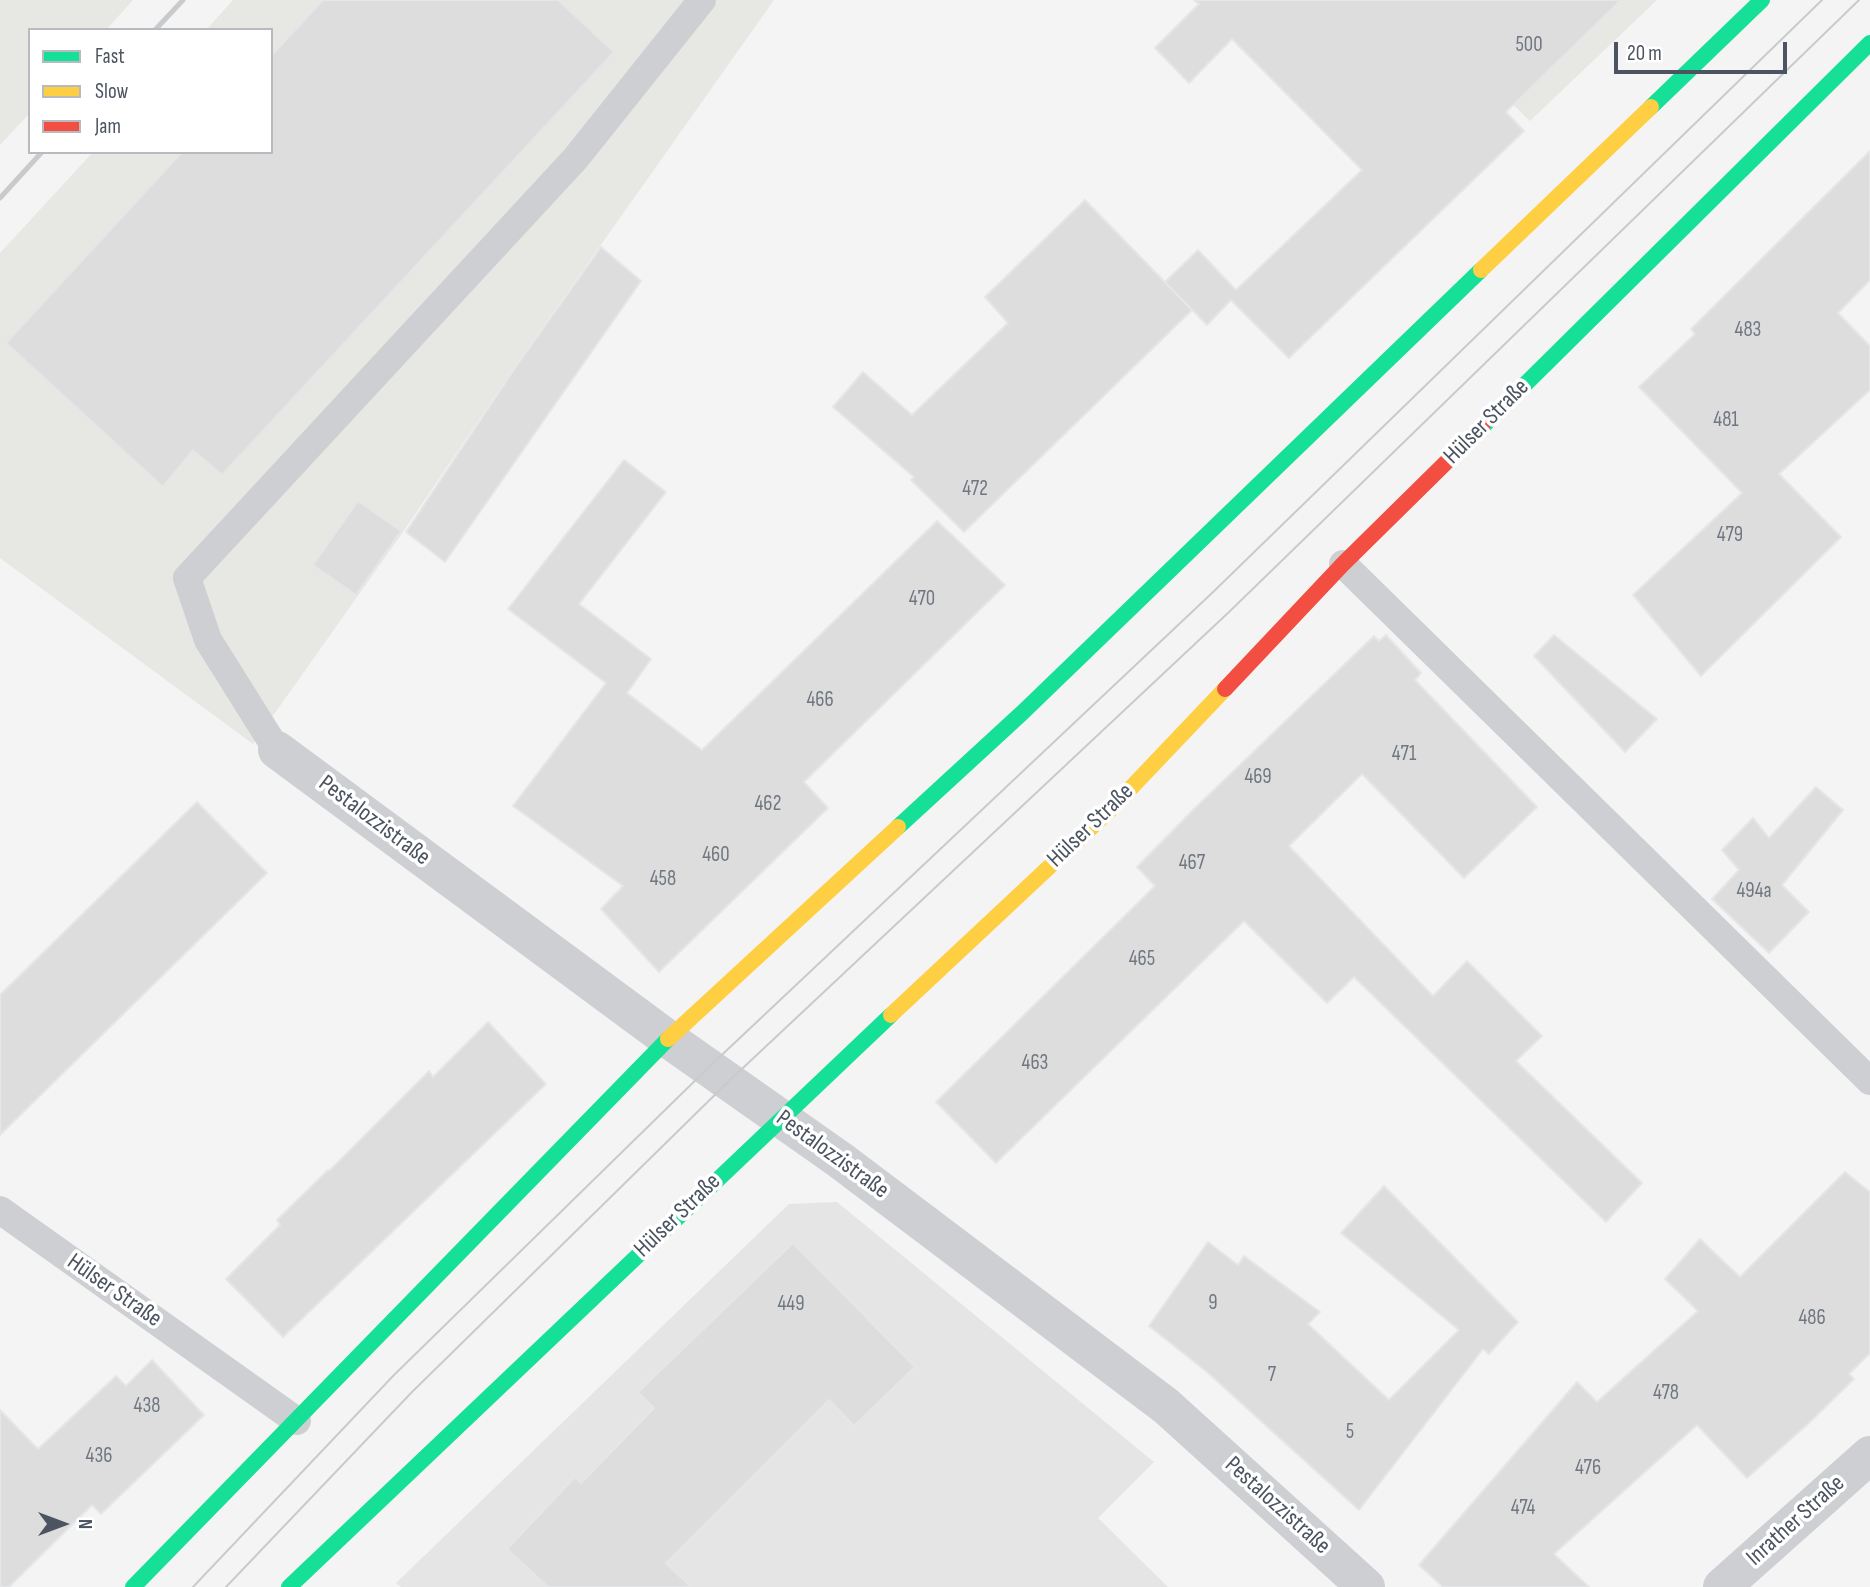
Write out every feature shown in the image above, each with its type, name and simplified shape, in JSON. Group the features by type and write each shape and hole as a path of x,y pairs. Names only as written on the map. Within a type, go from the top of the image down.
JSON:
{"street":[{"path":"133,1587 668,1039 1023,713 1762,0"},
{"name":"Hülser Straße","path":"289,1587 782,1117 1109,811 1343,564 1870,43"},
{"name":"Pestalozzistraße","path":"277,750 668,1039 782,1117 1166,1406 1366,1587"},
{"name":"Inrather Straße","path":"1722,1587 1870,1455"}],"lane":[{"path":"277,750 208,640 187,578 575,159 702,0"},
{"path":"1343,564 1870,1081"},
{"name":"Hülser Straße","path":"0,1210 297,1420"}],"shaded area":[{"path":"0,0 133,0 108,28 28,28 28,115 0,145"},
{"path":"233,0 774,0 253,744 0,558 0,253 91,154 273,154 273,28 208,28"},
{"path":"1404,0 1657,0 1530,121"},
{"path":"837,1202 1154,1462 1098,1518 1168,1587 401,1587 396,1583 789,1204"}],"building":[{"path":"323,0 558,0 614,52 222,475 193,450 163,487 6,343 180,154 273,154 273,54"},
{"path":"1194,0 1621,0 1506,112 1524,131 1289,358 1231,300 1207,325 1165,282 1198,250 1236,290 1362,170 1232,39 1189,83 1155,48 1199,4"},
{"path":"1870,151 1870,280 1838,313 1870,346 1870,390 1779,474 1841,537 1701,676 1633,595 1742,493 1639,387 1695,334 1691,329"},
{"path":"1085,200 1192,310 964,532 911,480 914,477 833,407 863,372 912,415 1008,323 985,297"},
{"path":"601,247 641,281 445,562 406,532 515,368"},
{"path":"624,460 666,492 579,604 651,659 627,693 702,750 937,521 1005,585 804,782 828,808 659,972 601,909 623,886 513,806 606,683 508,609"},
{"path":"358,501 401,531 356,595 313,565"},
{"path":"1386,635 1421,673 1415,680 1537,807 1464,878 1362,774 1289,846 1433,996 1467,961 1542,1036 1516,1061 1642,1183 1606,1222 1354,977 1327,1003 1244,921 996,1163 936,1102 1155,886 1137,867 1374,636 1379,641"},
{"path":"1554,635 1657,719 1625,752 1534,656"},
{"path":"1816,787 1843,810 1782,885 1809,912 1769,953 1712,899 1739,870 1722,850 1753,818 1769,838"},
{"path":"197,802 267,873 0,1135 0,995"},
{"path":"488,1022 546,1084 283,1337 226,1279 280,1225 277,1220 429,1071 433,1077"},
{"path":"1845,1172 1870,1192 1870,1353 1849,1374 1854,1379 1809,1423 1747,1478 1697,1425 1554,1554 1589,1587 1443,1587 1419,1565 1577,1382 1597,1402 1698,1311 1665,1279 1700,1239 1740,1277"},
{"path":"1384,1186 1518,1322 1489,1354 1483,1349 1359,1510 1207,1372 1149,1326 1208,1242 1238,1265 1244,1256 1320,1312 1308,1324 1389,1400 1459,1330 1341,1233"},
{"path":"793,1243 915,1367 854,1426 829,1400 666,1563 691,1587 548,1587 507,1549 575,1477 581,1483 654,1408 638,1392"},
{"path":"152,1360 204,1415 101,1514 92,1505 9,1587 0,1587 0,1410 38,1449 116,1376 126,1386"}],"tram line":[{"path":"193,1587 394,1375 709,1067 1211,594 1822,0"},
{"path":"226,1587 412,1392 729,1081 1229,612 1859,0"}],"railway":[{"path":"157,28 183,0"},
{"path":"0,198 40,154"}],"traffic: fast":[{"path":"1651,107 1762,0"},
{"path":"1482,427 1870,43"},
{"path":"898,827 1022,713 1481,270"},
{"path":"289,1587 891,1015"},
{"path":"133,1587 668,1039"}],"traffic: slow":[{"path":"1481,270 1651,107"},
{"path":"891,1015 1109,811 1225,689"},
{"path":"668,1039 898,827"}],"traffic: jam":[{"path":"1225,689 1343,564 1482,427"}]}
